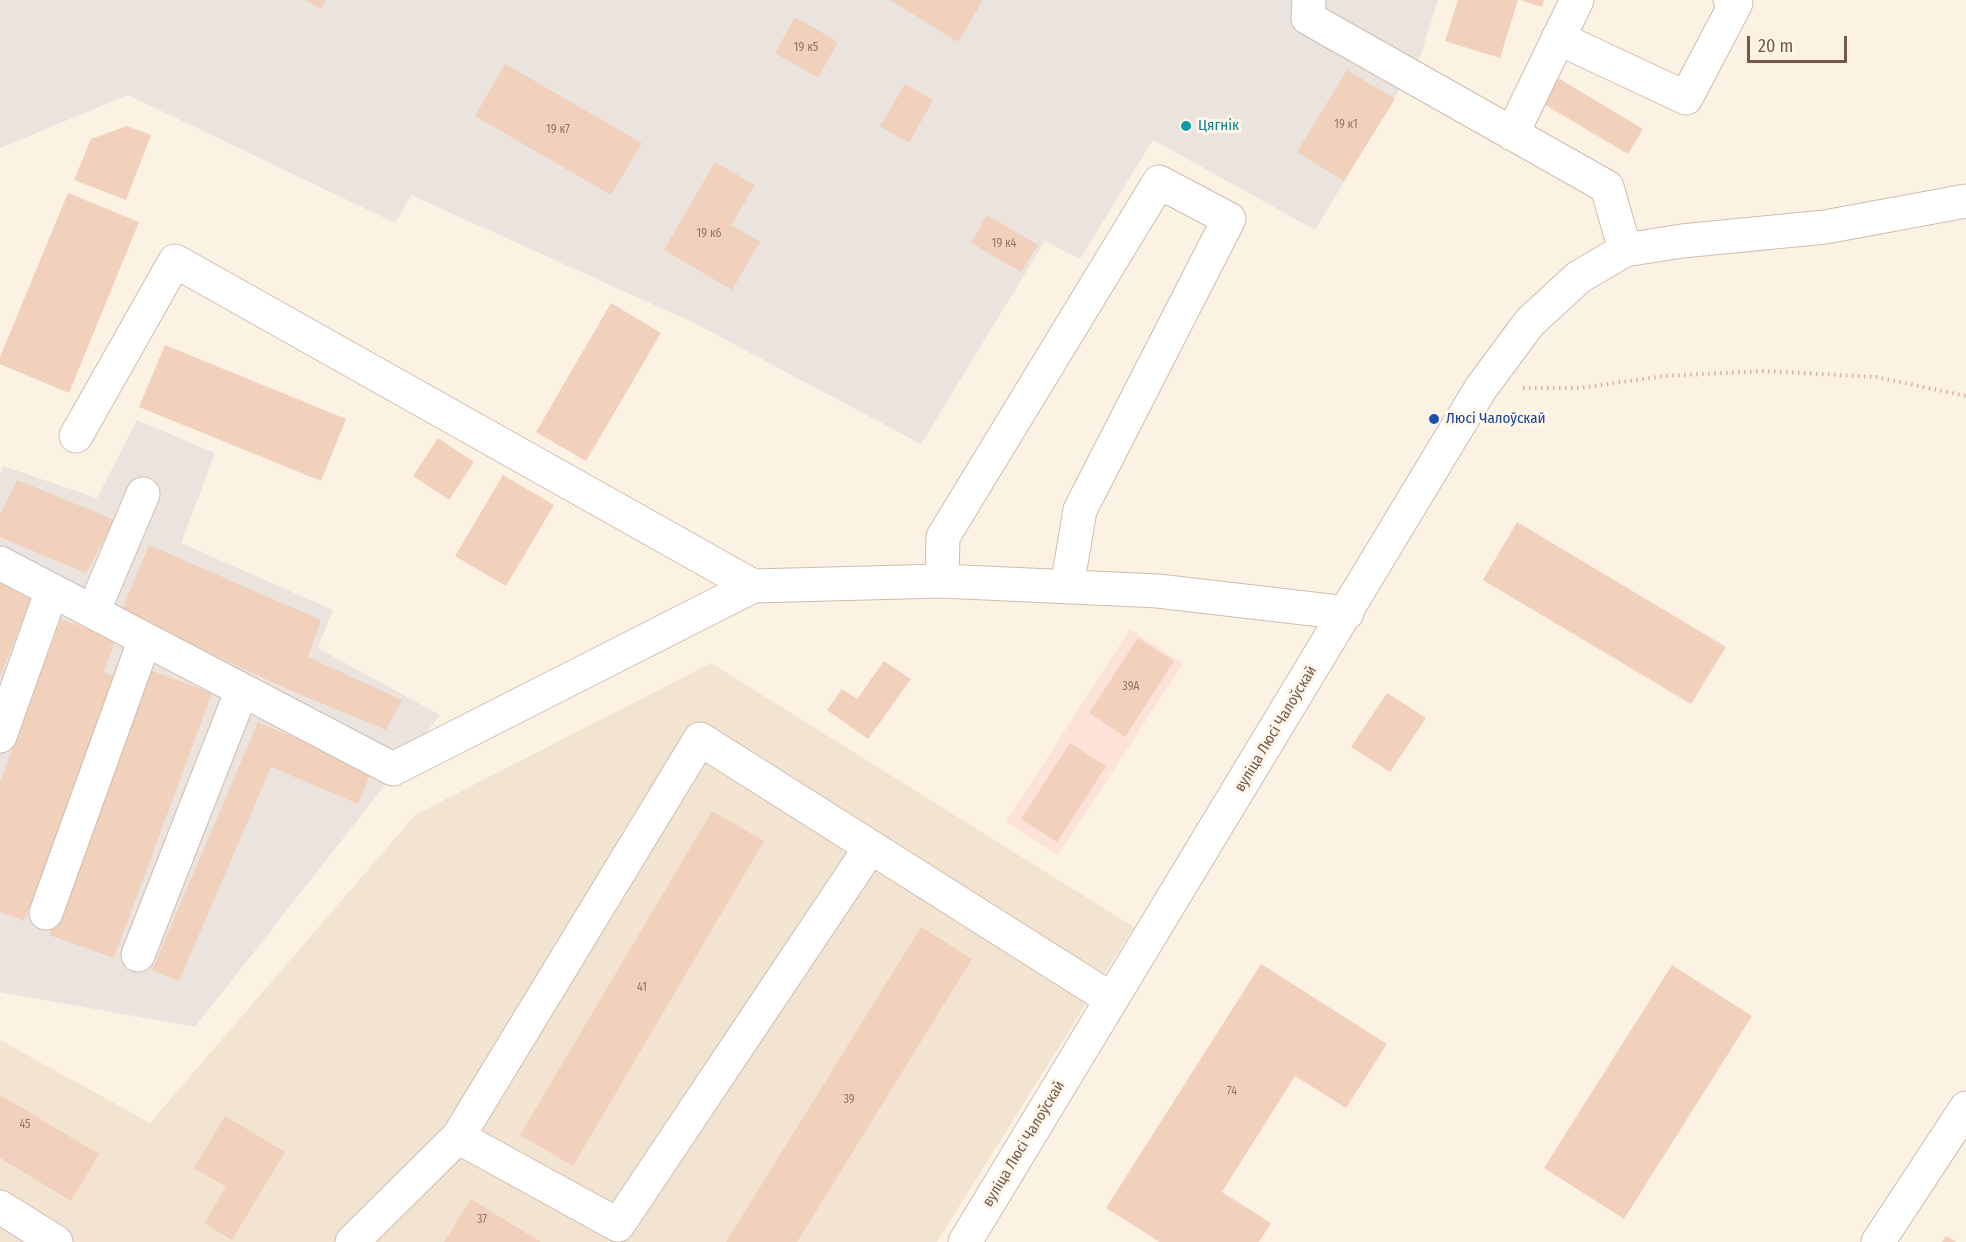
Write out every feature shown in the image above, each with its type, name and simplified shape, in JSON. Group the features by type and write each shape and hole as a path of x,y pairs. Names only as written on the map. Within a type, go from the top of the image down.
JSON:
{"street":[{"path":"1309,0 1308,18 1607,187 1625,250 1682,241 1825,227 1966,201"},
{"path":"1512,134 1577,0"},
{"path":"1558,38 1686,98 1736,3 1730,0"},
{"path":"942,581 943,537 1159,182 1229,219 1080,510 1067,587"},
{"name":"вуліца Люсі Чалоўскай","path":"965,1242 1481,388 1530,322 1579,277 1625,250"},
{"path":"76,436 175,261 753,586"},
{"path":"93,612 143,494"},
{"path":"0,563 393,769 753,586 942,581 1158,591 1347,613"},
{"path":"0,736 52,590"},
{"path":"46,913 145,639"},
{"path":"138,956 242,690"},
{"path":"352,1242 458,1137 700,739 1111,999"},
{"path":"458,1137 618,1225 870,848"},
{"path":"1878,1242 1966,1108"},
{"path":"0,1207 56,1242"}],"path":[{"path":"1481,388 1580,387 1664,376 1764,371 1876,377 1966,396"}],"shaded area":[{"path":"0,0 1438,0 1421,54 1315,230 1153,140 1080,259 1045,241 921,444 694,323 411,195 395,223 128,95 0,148"},
{"path":"137,420 215,453 181,543 333,610 318,648 440,715 195,1027 0,992 0,475 3,466 97,498"},
{"path":"1130,629 1183,664 1058,855 1006,822"},
{"path":"711,663 1134,927 937,1242 0,1242 0,1040 150,1123 415,815"}],"building":[{"path":"306,0 326,0 321,9"},
{"path":"890,0 983,0 958,42"},
{"path":"1458,0 1518,0 1500,58 1445,41"},
{"path":"1520,0 1544,0 1542,7"},
{"path":"795,17 838,42 818,78 775,53"},
{"path":"505,64 642,143 611,195 475,116"},
{"path":"1347,70 1395,99 1344,181 1297,152"},
{"path":"1558,78 1643,129 1628,154 1542,103"},
{"path":"905,84 933,100 909,143 880,126"},
{"path":"127,126 151,135 126,200 74,180 91,139"},
{"path":"715,162 755,185 731,225 760,242 732,290 664,250"},
{"path":"68,193 139,222 69,393 0,364 0,357"},
{"path":"987,215 1038,245 1021,272 971,243"},
{"path":"611,303 661,333 586,461 536,432"},
{"path":"165,345 346,419 321,481 139,407"},
{"path":"438,438 474,462 449,500 413,476"},
{"path":"503,475 554,505 506,586 455,556"},
{"path":"17,480 115,520 86,573 0,537 0,515"},
{"path":"1517,522 1726,647 1691,704 1483,580"},
{"path":"149,545 321,620 308,657 402,700 386,730 285,688 121,612"},
{"path":"0,578 34,591 0,677"},
{"path":"61,619 116,639 104,672 116,677 24,921 0,912 0,782"},
{"path":"1138,638 1174,661 1125,737 1089,713"},
{"path":"884,661 911,679 868,739 827,710 842,689 857,699"},
{"path":"147,669 212,693 114,958 49,935"},
{"path":"1387,693 1426,718 1390,772 1351,747"},
{"path":"258,722 372,770 358,804 271,767 179,981 152,970"},
{"path":"1070,743 1106,766 1057,842 1021,819"},
{"path":"712,811 764,841 573,1166 520,1135"},
{"path":"921,927 972,959 797,1242 726,1242"},
{"path":"1261,964 1387,1044 1346,1108 1295,1076 1222,1192 1271,1223 1259,1242 1160,1242 1106,1208"},
{"path":"1672,965 1752,1016 1624,1219 1544,1168"},
{"path":"0,1095 99,1154 71,1201 0,1158"},
{"path":"225,1116 285,1152 232,1240 204,1223 226,1187 194,1168"},
{"path":"471,1199 541,1242 444,1242"},
{"path":"1946,1236 1956,1242 1942,1242"}],"place":[{"name":"Цягнік","path":"1186,126"},
{"name":"Люсі Чалоўскай","path":"1434,419"}]}
